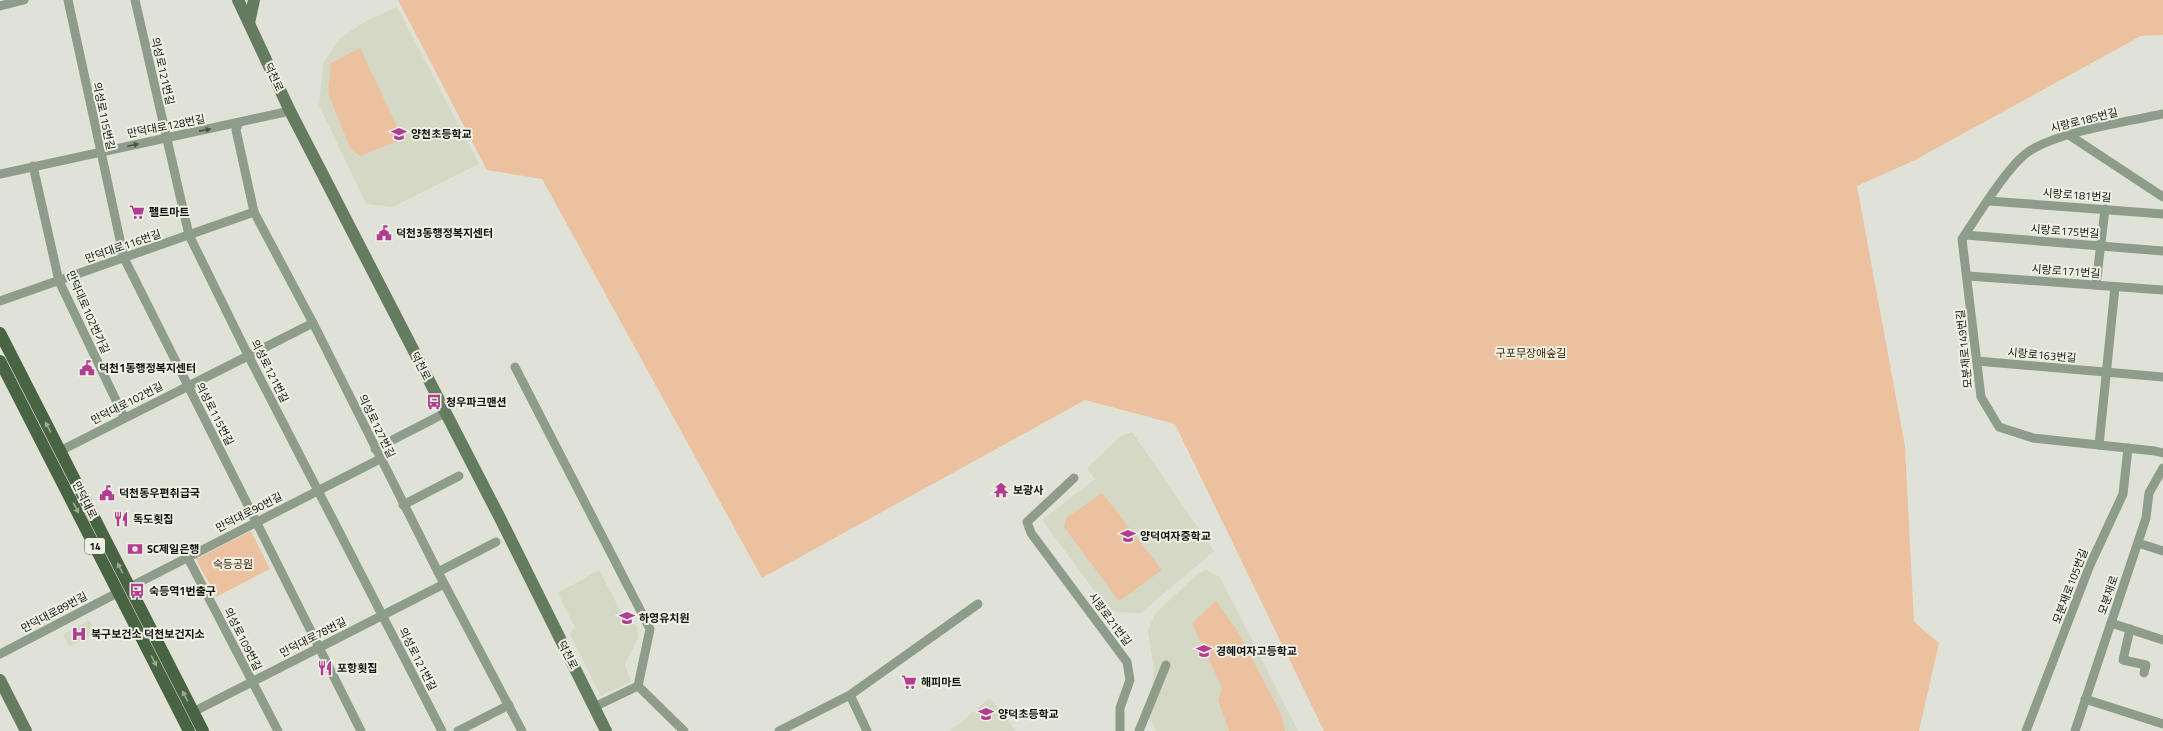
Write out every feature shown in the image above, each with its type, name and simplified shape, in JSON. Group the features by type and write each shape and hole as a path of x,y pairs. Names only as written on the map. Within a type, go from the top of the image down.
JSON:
{"main road":[{"name":"덕천로","path":"238,0 290,111 446,413 606,731"},
{"path":"249,23 254,0"},
{"name":"만덕대로","path":"0,333 38,408 56,456 119,592 189,731"},
{"name":"만덕대로","path":"0,361 12,384 56,456 55,457 58,458 71,483 81,491 203,731"},
{"path":"12,384 20,389 33,413 37,413 38,408"},
{"path":"0,680 26,731"}],"street":[{"path":"0,6 24,0"},
{"name":"의성로115번길","path":"68,0 99,152 124,258 318,648 361,731"},
{"name":"의성로121번길","path":"135,0 189,236 248,355 442,731"},
{"name":"만덕대로128번길","path":"0,174 238,124 290,111"},
{"name":"시랑로185번길","path":"1989,201 2012,168 2030,150 2053,139 2163,114"},
{"name":"의성로127번길","path":"238,124 236,130 254,212 313,323 403,505 522,731"},
{"path":"2069,135 2163,197"},
{"name":"만덕대로102번가길","path":"33,166 59,281 124,417"},
{"path":"1965,235 1989,201"},
{"name":"시랑로181번길","path":"1989,201 2163,214"},
{"path":"2096,285 2105,209"},
{"name":"만덕대로116번길","path":"0,301 254,212"},
{"name":"시랑로175번길","path":"1965,235 2163,251"},
{"name":"모분재로149번길","path":"1965,235 1962,239 1968,276 1981,397 1999,427 2033,438 2163,453"},
{"name":"시랑로171번길","path":"1968,276 2163,290"},
{"path":"2099,445 2105,372 2115,287"},
{"name":"만덕대로102번길","path":"56,456 124,417 313,323"},
{"name":"시랑로163번길","path":"1977,361 2163,377"},
{"path":"515,366 650,629 638,686"},
{"path":"375,449 446,413"},
{"name":"모분재로105번길","path":"2026,731 2090,565 2123,494 2128,448"},
{"name":"만덕대로90번길","path":"130,587 380,459"},
{"name":"모분재로","path":"2075,731 2146,518 2149,493 2163,468"},
{"path":"403,505 459,476"},
{"name":"시랑로21번길","path":"1074,478 1027,522 1031,533 1127,662 1130,680 1120,708 1120,731"},
{"path":"438,572 496,542"},
{"path":"2138,543 2163,551"},
{"name":"의성로109번길","path":"188,558 251,682 278,731"},
{"name":"만덕대로78번길","path":"193,712 444,584"},
{"name":"만덕대로89번길","path":"0,654 119,592"},
{"path":"779,731 850,695 978,604"},
{"path":"2111,623 2163,640"},
{"path":"2130,629 2123,660 2146,665 2144,673"},
{"path":"1139,731 1166,665"},
{"path":"594,707 638,686"},
{"path":"638,686 684,731"},
{"path":"850,695 867,731"},
{"path":"2085,699 2163,724"},
{"path":"458,731 509,705"}],"shaded area":[{"name":"양천초등학교","path":"397,7 479,164 393,207 366,204 319,105 323,64 339,39 366,21"},
{"name":"양덕여자중학교","path":"1132,432 1214,551 1141,613 1117,612 1108,609 1042,520 1095,479 1087,468 1121,436"},
{"path":"599,570 619,608 637,627 638,638 625,665 631,682 601,696 570,634 575,627 558,593"},
{"name":"경혜여자고등학교","path":"1206,570 1220,577 1298,731 1156,731 1149,717 1154,672 1148,630 1155,614 1197,574"},
{"name":"북구보건소 덕천보건지소","path":"90,620 96,633 69,647 63,634"},
{"name":"양덕초등학교","path":"990,698 1016,731 950,731"}],"green space":[{"name":"구포무장애숲길","path":"398,0 2163,0 2163,35 2141,36 1913,161 1857,186 1905,446 1914,622 1939,643 1919,731 1324,731 1175,424 1085,400 762,578 542,179 487,170"},
{"path":"360,48 403,139 360,156 350,148 328,93 331,63"},
{"path":"1102,493 1162,570 1119,601 1064,527 1066,518"},
{"name":"숙등공원","path":"251,531 270,569 216,597 196,559"},
{"path":"1216,601 1237,630 1281,714 1285,731 1229,731 1218,700 1222,688 1192,623"}],"place":[{"name":"양천초등학교","path":"399,134"},
{"name":"펠트마트","path":"137,212"},
{"name":"덕천3동행정복지센터","path":"384,233"},
{"name":"덕천1동행정복지센터","path":"87,368"},
{"name":"청우파크맨션","path":"434,402"},
{"name":"보광사","path":"1001,490"},
{"name":"덕천동우편취급국","path":"107,493"},
{"name":"독도횟집","path":"121,519"},
{"name":"양덕여자중학교","path":"1128,536"},
{"name":"SC제일은행","path":"135,549"},
{"name":"숙등역1번출구","path":"137,591"},
{"name":"하영유치원","path":"627,618"},
{"name":"북구보건소 덕천보건지소","path":"79,634"},
{"name":"경혜여자고등학교","path":"1204,651"},
{"name":"포항횟집","path":"325,668"},
{"name":"해피마트","path":"909,682"},
{"name":"양덕초등학교","path":"986,714"}]}
